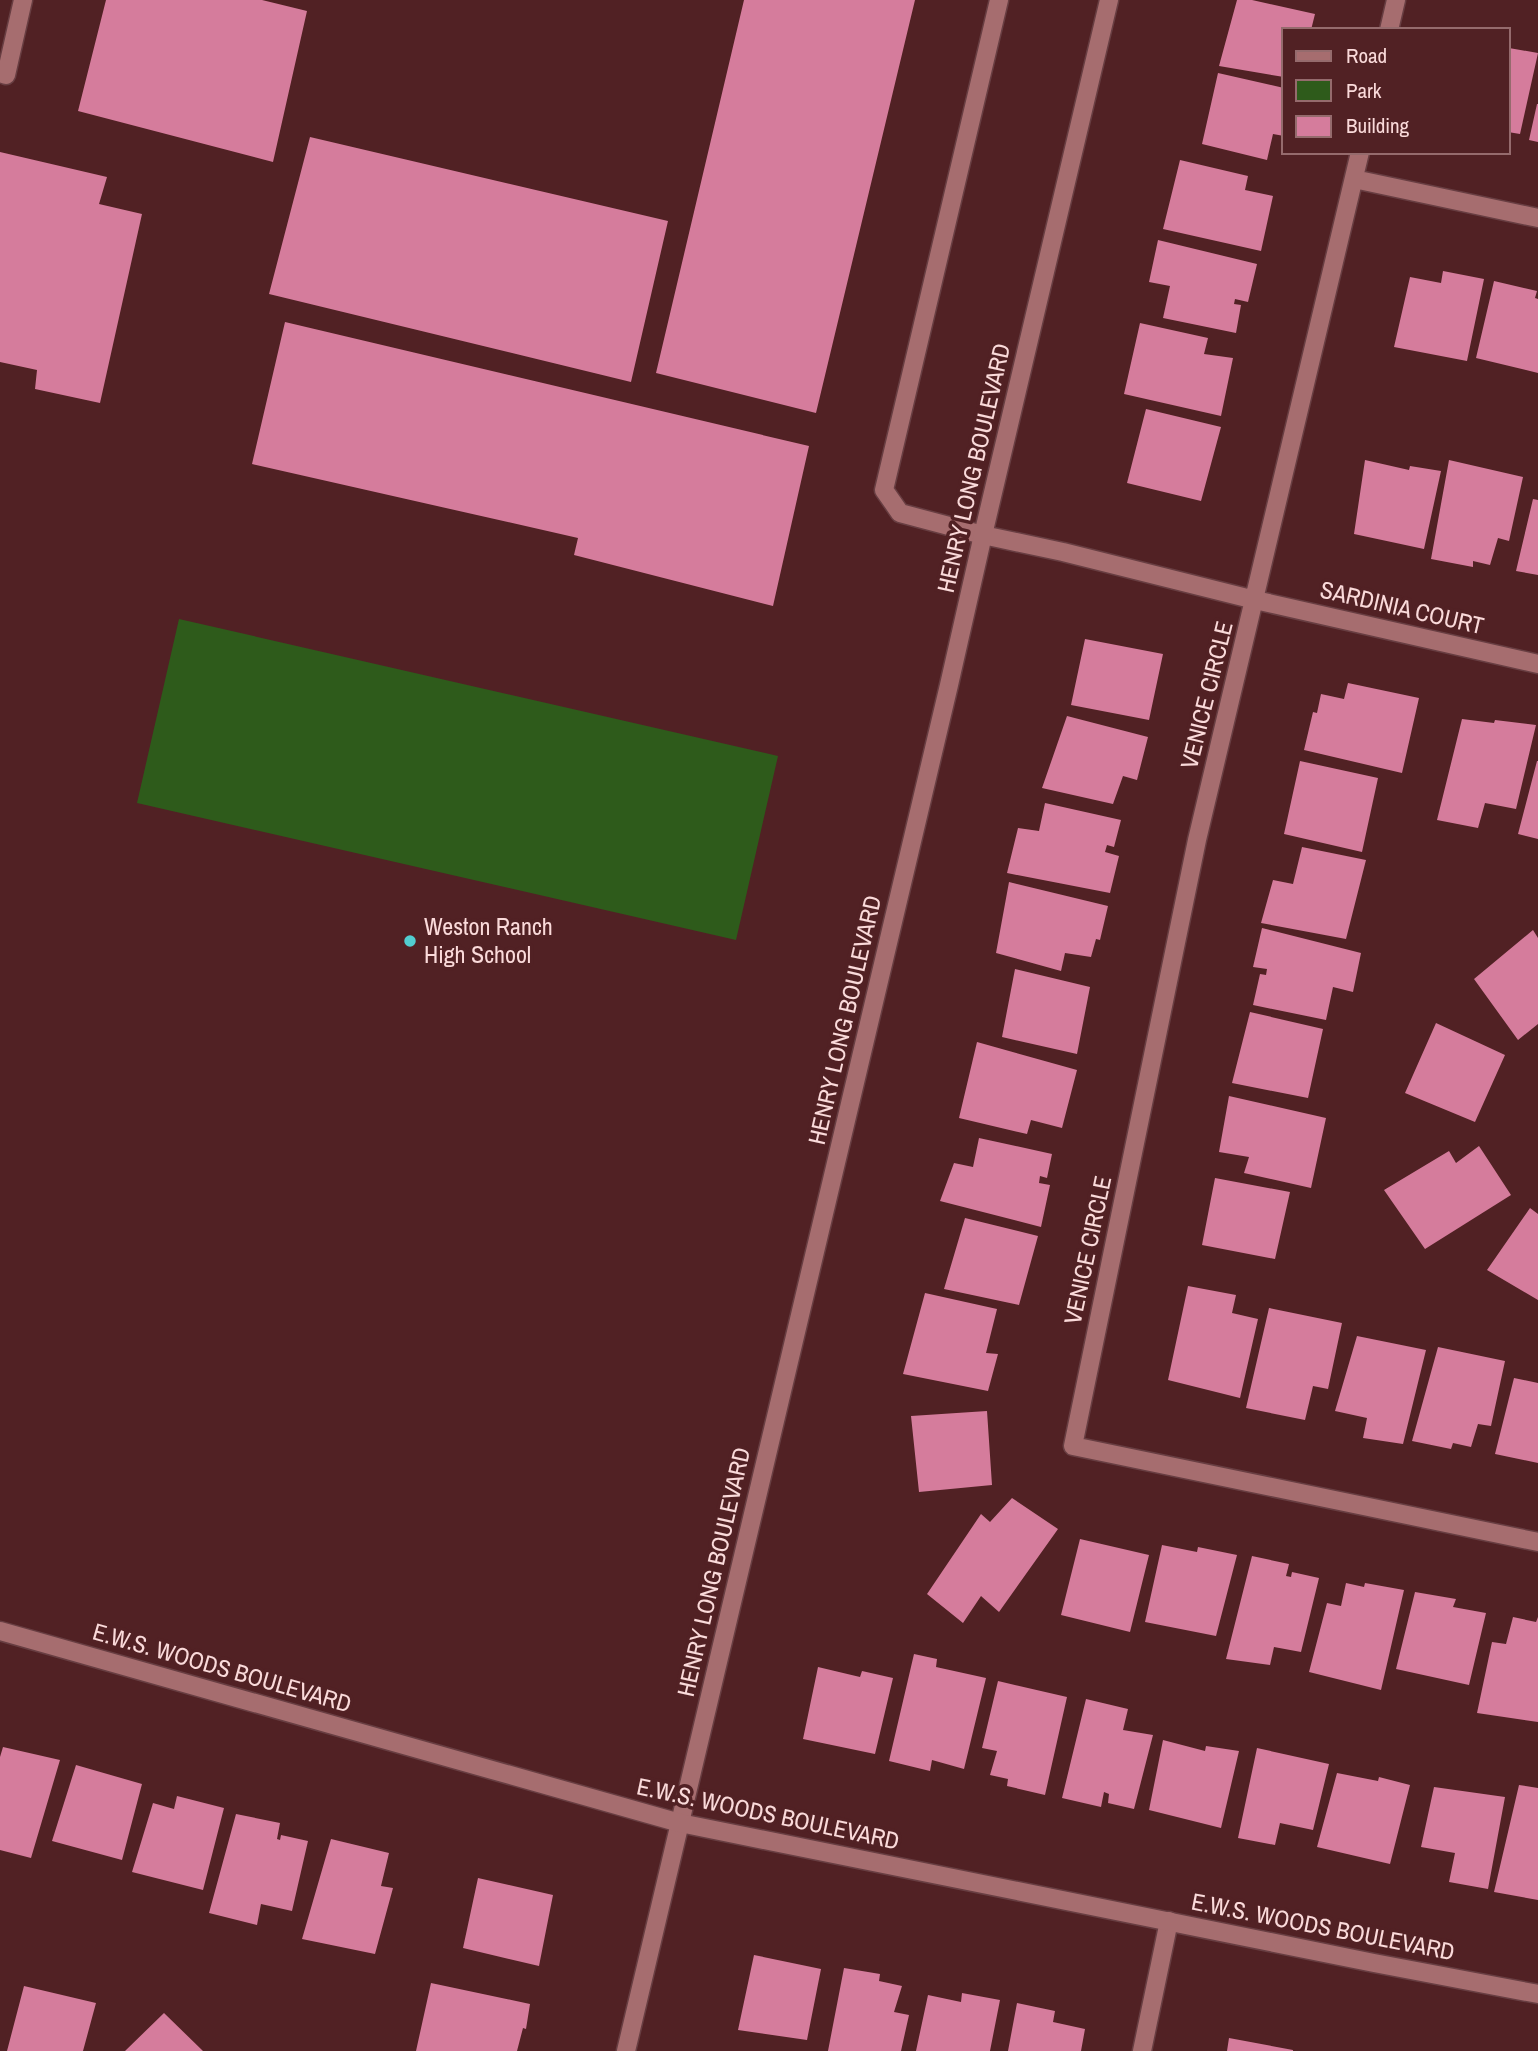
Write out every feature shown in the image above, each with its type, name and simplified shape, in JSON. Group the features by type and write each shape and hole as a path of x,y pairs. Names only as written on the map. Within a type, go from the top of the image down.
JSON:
{"street":[{"path":"0,74 6,75 23,0"},
{"name":"VENICE CIRCLE","path":"999,0 884,491 900,513 1255,600"},
{"name":"HENRY LONG BOULEVARD","path":"626,2051 1109,0"},
{"path":"1389,28 1396,0"},
{"name":"VENICE CIRCLE","path":"1360,154 1197,841 1073,1447 1538,1542"},
{"path":"1354,178 1538,218"},
{"name":"SARDINIA COURT","path":"1255,600 1538,664"},
{"name":"E.W.S. WOODS BOULEVARD","path":"0,1631 680,1824 1538,1994"},
{"path":"1142,2051 1169,1921"}],"green space":[{"path":"179,619 778,756 736,940 137,803"}],"building":[{"path":"106,0 262,0 307,11 273,162 78,111"},
{"path":"744,0 915,0 816,413 656,373"},
{"path":"1237,0 1252,0 1315,14 1312,28 1282,28 1282,77 1219,66"},
{"path":"1510,48 1538,53 1520,134 1510,132"},
{"path":"1218,73 1282,88 1282,136 1273,134 1267,160 1202,144"},
{"path":"1538,104 1538,142 1529,140"},
{"path":"310,137 668,221 631,382 269,294"},
{"path":"0,152 107,177 99,204 142,214 100,403 35,389 37,370 0,362"},
{"path":"1180,160 1248,176 1245,190 1273,196 1261,251 1163,229"},
{"path":"1158,240 1257,264 1248,302 1235,299 1234,304 1241,305 1236,333 1163,318 1170,286 1149,282"},
{"path":"1443,271 1484,279 1467,361 1394,347 1410,277 1441,283"},
{"path":"1494,281 1537,291 1538,373 1476,358"},
{"path":"285,322 809,446 773,606 574,555 578,538 252,464"},
{"path":"1140,323 1208,338 1204,354 1233,358 1221,416 1124,394"},
{"path":"1146,409 1221,427 1201,501 1127,483"},
{"path":"1365,460 1409,470 1410,466 1441,471 1424,549 1354,534"},
{"path":"1449,460 1523,477 1509,541 1498,538 1490,565 1473,561 1473,567 1431,559"},
{"path":"1533,499 1538,500 1538,575 1516,571"},
{"path":"1085,639 1163,654 1149,720 1071,705"},
{"path":"1348,683 1419,698 1402,773 1304,750 1313,712 1317,713 1321,694 1344,699"},
{"path":"1067,716 1148,737 1137,780 1123,776 1113,804 1042,788"},
{"path":"1462,719 1536,725 1516,809 1485,803 1478,828 1437,820"},
{"path":"1300,761 1378,778 1362,852 1284,834"},
{"path":"1538,761 1538,839 1518,834"},
{"path":"1045,803 1121,820 1114,847 1107,845 1105,852 1119,856 1110,893 1007,873 1018,828 1039,831"},
{"path":"1302,847 1366,860 1346,939 1261,923 1273,880 1293,884"},
{"path":"1009,882 1108,906 1100,940 1096,939 1091,957 1065,953 1061,971 996,953"},
{"path":"1262,928 1361,953 1353,992 1333,987 1326,1020 1253,1005 1260,974 1266,975 1267,969 1253,967"},
{"path":"1533,930 1538,938 1538,1024 1518,1040 1474,979"},
{"path":"1015,969 1090,987 1077,1054 1002,1037"},
{"path":"1250,1012 1323,1029 1308,1098 1232,1083"},
{"path":"1436,1023 1505,1055 1475,1122 1405,1093"},
{"path":"977,1042 1077,1070 1062,1128 1031,1120 1027,1134 959,1118"},
{"path":"1229,1096 1326,1118 1311,1188 1244,1173 1249,1157 1219,1152"},
{"path":"979,1138 1052,1154 1047,1178 1040,1176 1039,1183 1050,1185 1041,1227 940,1201 954,1163 973,1167"},
{"path":"1479,1146 1511,1195 1425,1249 1384,1190 1449,1151 1456,1163"},
{"path":"1215,1178 1290,1192 1275,1259 1202,1245"},
{"path":"1530,1208 1538,1214 1538,1300 1487,1270"},
{"path":"965,1218 1038,1236 1019,1305 944,1289"},
{"path":"1188,1286 1236,1295 1232,1313 1258,1319 1240,1398 1168,1380"},
{"path":"925,1293 997,1309 986,1353 998,1354 988,1391 903,1374"},
{"path":"1269,1308 1342,1323 1328,1389 1313,1386 1305,1420 1246,1408"},
{"path":"1357,1336 1426,1350 1403,1444 1363,1438 1367,1418 1335,1411"},
{"path":"1438,1347 1505,1361 1491,1426 1478,1424 1471,1447 1453,1443 1451,1449 1412,1441"},
{"path":"1514,1378 1538,1383 1538,1463 1495,1454"},
{"path":"987,1411 992,1485 919,1492 911,1416"},
{"path":"1012,1498 1058,1529 999,1612 981,1596 963,1623 927,1594 981,1514 990,1522"},
{"path":"1080,1539 1149,1555 1130,1632 1061,1615"},
{"path":"1162,1545 1197,1552 1198,1547 1237,1555 1216,1636 1145,1622"},
{"path":"1252,1556 1289,1564 1286,1576 1291,1577 1292,1572 1319,1578 1301,1652 1274,1647 1270,1665 1226,1659"},
{"path":"1346,1583 1364,1587 1365,1583 1404,1590 1381,1690 1309,1672 1327,1603 1341,1606"},
{"path":"1415,1592 1456,1599 1453,1607 1486,1613 1469,1685 1396,1669"},
{"path":"1513,1617 1536,1622 1538,1617 1538,1722 1477,1713 1492,1642 1506,1644"},
{"path":"914,1654 937,1659 936,1667 986,1678 964,1769 932,1760 930,1771 889,1761"},
{"path":"818,1667 860,1677 862,1671 893,1678 875,1754 803,1739"},
{"path":"998,1681 1067,1697 1045,1795 1007,1786 1008,1779 990,1775 997,1751 982,1748"},
{"path":"1086,1699 1128,1709 1123,1730 1153,1735 1134,1809 1108,1803 1109,1794 1104,1792 1101,1807 1062,1798"},
{"path":"1163,1740 1205,1751 1206,1746 1239,1751 1221,1828 1149,1810"},
{"path":"3,1747 60,1760 31,1858 0,1850 0,1757"},
{"path":"1257,1748 1329,1764 1313,1830 1280,1823 1275,1845 1238,1838"},
{"path":"76,1765 142,1784 122,1860 52,1841"},
{"path":"1337,1773 1378,1781 1379,1777 1410,1785 1390,1864 1317,1847"},
{"path":"1519,1785 1538,1788 1538,1900 1494,1892"},
{"path":"1434,1787 1505,1797 1488,1889 1449,1882 1455,1853 1421,1847"},
{"path":"177,1796 224,1808 203,1890 132,1872 153,1803 174,1809"},
{"path":"236,1814 280,1823 277,1839 280,1840 281,1835 308,1841 292,1911 261,1904 257,1925 209,1913"},
{"path":"331,1839 389,1853 381,1886 393,1888 375,1954 302,1939"},
{"path":"478,1878 553,1895 539,1966 463,1948"},
{"path":"754,1955 821,1969 807,2040 738,2030"},
{"path":"844,1968 880,1974 879,1981 902,1986 894,2012 909,2015 901,2051 828,2051"},
{"path":"431,1983 530,2004 526,2029 523,2028 517,2051 416,2051"},
{"path":"24,1986 96,2003 83,2051 7,2051"},
{"path":"962,1993 1000,2000 990,2051 916,2051 928,1995 961,2002"},
{"path":"1017,2003 1055,2011 1053,2022 1085,2029 1081,2051 1008,2051"},
{"path":"164,2013 203,2051 125,2051"},
{"path":"1229,2038 1293,2050 1293,2051 1227,2051"}],"place":[{"name":"Weston Ranch High School","path":"410,941"}]}
